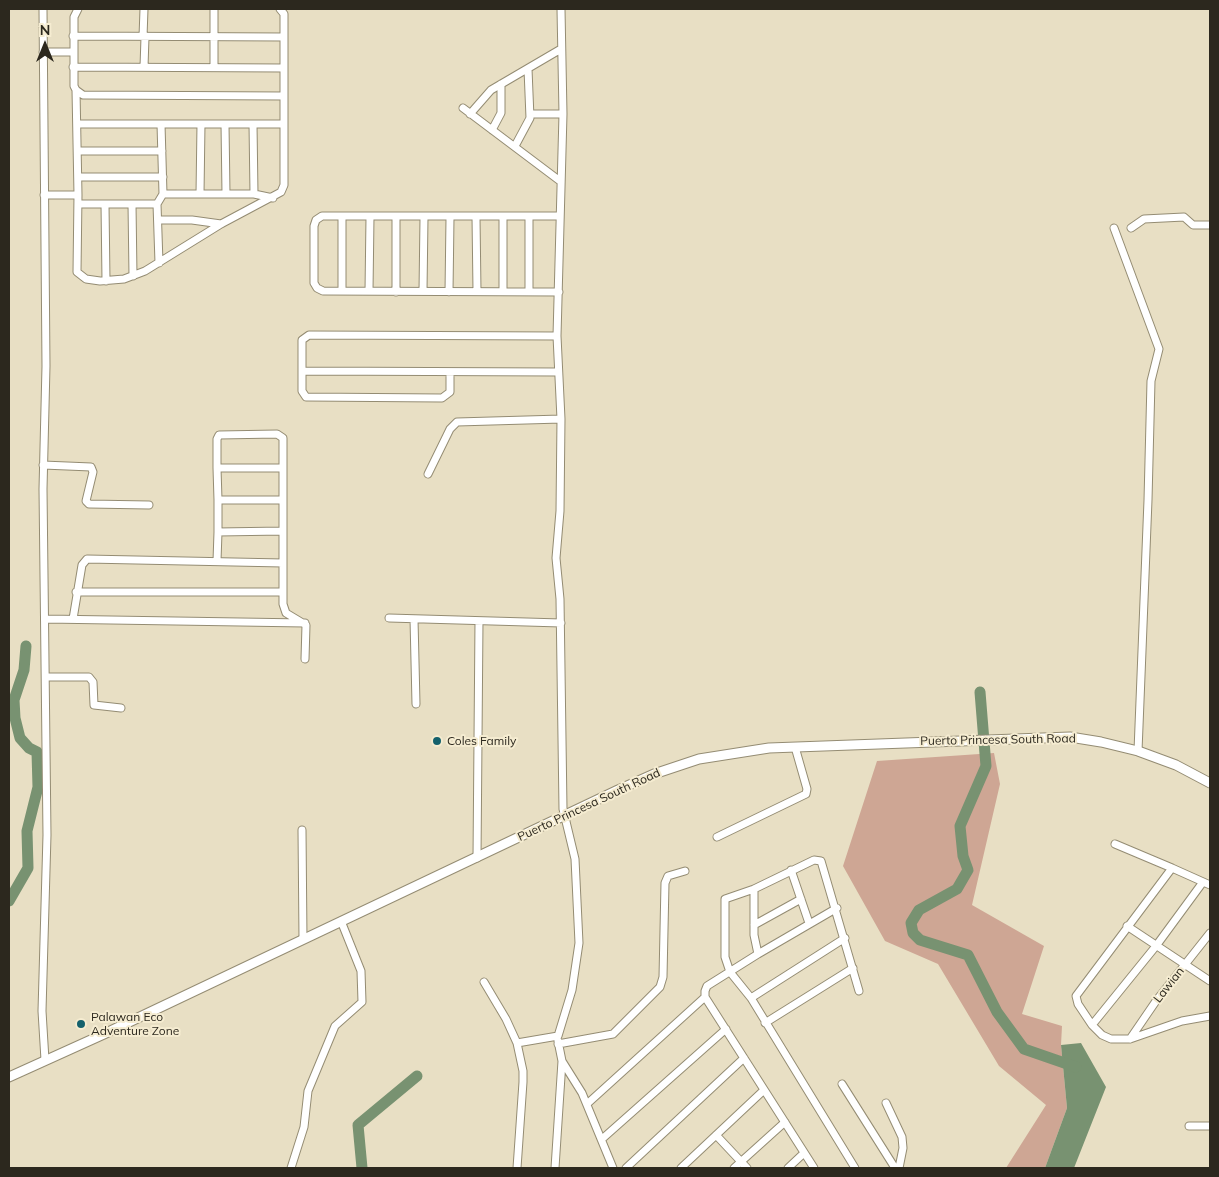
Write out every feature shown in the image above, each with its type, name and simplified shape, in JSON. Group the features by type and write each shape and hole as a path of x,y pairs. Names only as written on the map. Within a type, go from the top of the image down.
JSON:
{"main road":[{"name":"Puerto Princesa South Road","path":"9,1077 654,774 699,759 742,751 796,747 1070,737 1107,743 1138,751 1176,765 1210,783"}],"street":[{"path":"43,9 46,366 43,465 47,835 42,1011 45,1060"},
{"path":"78,9 74,14 73,36 78,151 77,272 86,279 106,281 133,276 159,263 221,224 273,198 281,192 284,185 284,14 280,9"},
{"path":"144,9 144,67"},
{"path":"214,9 214,67"},
{"path":"561,9 563,114 557,336 561,419 560,511 556,558 561,623 564,816 575,859 579,943 572,990 558,1036 558,1044 562,1061 587,1104 613,1168"},
{"path":"73,36 284,37"},
{"path":"470,114 486,94 561,49"},
{"path":"43,52 74,52"},
{"path":"73,67 284,68"},
{"path":"514,146 528,126 531,114 528,69"},
{"path":"492,130 501,114 501,84"},
{"path":"76,90 86,96 284,96"},
{"path":"462,108 560,181"},
{"path":"531,114 563,114"},
{"path":"77,124 284,124"},
{"path":"159,263 157,204 163,194 161,124"},
{"path":"200,194 201,124"},
{"path":"225,124 226,194"},
{"path":"253,124 254,194"},
{"path":"78,151 162,151"},
{"path":"78,177 163,177"},
{"path":"163,194 254,194 273,198"},
{"path":"44,195 78,195"},
{"path":"78,204 157,204"},
{"path":"105,204 106,281"},
{"path":"132,204 133,276"},
{"path":"559,292 323,291 315,286 314,226 316,220 322,216 476,218 560,216"},
{"path":"342,217 342,291"},
{"path":"370,217 370,291"},
{"path":"503,217 503,291"},
{"path":"529,291 530,217"},
{"path":"1131,228 1144,219 1184,217 1193,225 1210,225"},
{"path":"396,218 396,292"},
{"path":"423,291 424,218"},
{"path":"449,292 450,218"},
{"path":"476,218 478,291"},
{"path":"158,220 192,220 221,224"},
{"path":"1114,228 1159,349 1151,381 1138,751"},
{"path":"450,374 450,392 442,398 309,397 302,393 302,340 309,335 557,336"},
{"path":"302,371 450,374 558,372"},
{"path":"428,474 450,429 457,422 561,419"},
{"path":"217,561 217,436 249,434 277,434 282,436 283,592 286,613 305,623"},
{"path":"43,465 91,467 93,472 86,501 89,504 149,505"},
{"path":"217,468 283,468"},
{"path":"218,500 283,500"},
{"path":"218,532 284,531"},
{"path":"72,619 82,564 87,559 283,563"},
{"path":"76,592 283,592"},
{"path":"389,618 561,623"},
{"path":"46,619 305,623"},
{"path":"414,619 416,704"},
{"path":"477,858 479,621"},
{"path":"305,623 305,659"},
{"path":"46,677 89,677 93,682 94,705 121,708"},
{"path":"717,837 806,794 807,788 796,747"},
{"path":"302,830 303,939"},
{"path":"1092,1025 1207,884 1115,844"},
{"path":"855,1168 751,998 730,972 725,957 724,902 728,898 754,889 814,860 821,861 860,991"},
{"path":"1172,868 1077,993 1077,1002 1092,1025 1106,1037 1130,1039 1182,1021 1210,1016"},
{"path":"792,870 809,923"},
{"path":"558,1044 613,1034 660,987 663,977 665,883 668,876 685,872"},
{"path":"754,889 754,925 758,954"},
{"path":"754,925 800,899"},
{"path":"587,1104 705,997 707,986 836,908"},
{"path":"291,1168 304,1127 306,1099 335,1026 362,1002 361,971 341,922"},
{"path":"1127,926 1210,981"},
{"name":"Lawian","path":"1130,1039 1210,933"},
{"path":"751,998 845,938"},
{"path":"766,1023 853,968"},
{"path":"484,982 506,1020 517,1044 523,1071 516,1168"},
{"path":"705,997 814,1168"},
{"path":"602,1139 726,1029"},
{"path":"517,1044 558,1036"},
{"path":"626,1168 744,1058"},
{"path":"555,1168 562,1061"},
{"path":"842,1084 895,1168"},
{"path":"684,1167 764,1090"},
{"path":"886,1103 902,1137 903,1148 899,1168"},
{"path":"734,1168 785,1122"},
{"path":"1189,1126 1210,1126"},
{"path":"716,1135 747,1168"},
{"path":"788,1168 804,1153"}],"shaded area":[{"path":"994,753 1000,784 972,905 1044,946 1022,1014 1062,1026 1061,1045 1067,1108 1045,1168 1006,1168 1046,1105 999,1066 938,964 885,941 843,866 877,761"},
{"path":"1081,1043 1106,1087 1074,1168 1045,1168 1067,1108 1061,1045"}],"waterway":[{"path":"9,901 28,868 27,831 38,787 37,752 29,748 20,738 15,718 14,700 24,670 26,646"},
{"path":"980,692 986,766 960,826 963,856 968,870 957,889 919,910 911,923 913,933 920,940 968,955 997,1012 1024,1049 1076,1067"},
{"path":"362,1168 358,1125 417,1076"}],"place":[{"name":"Coles Family","path":"437,741"},
{"name":"Palawan Eco Adventure Zone","path":"81,1024"}]}
